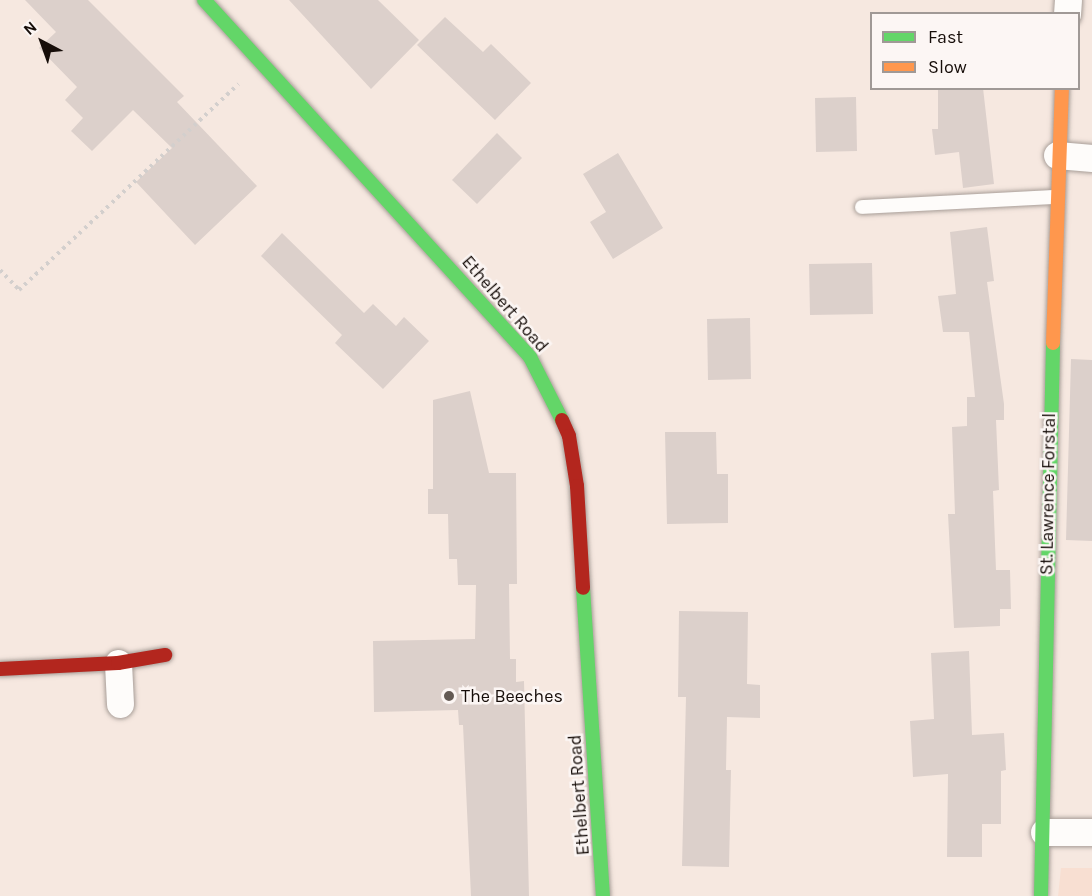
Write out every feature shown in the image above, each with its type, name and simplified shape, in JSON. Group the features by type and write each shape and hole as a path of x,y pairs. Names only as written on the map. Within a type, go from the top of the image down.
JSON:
{"street":[{"name":"Ethelbert Road","path":"204,0 262,60 530,357 554,400 569,436 577,486 603,896"},
{"name":"St. Lawrence Forstal","path":"1041,895 1044,832 1047,479 1057,155 1062,90"},
{"path":"1057,155 1092,158"},
{"path":"0,669 118,663 165,655"},
{"path":"118,663 120,704"},
{"path":"1044,832 1092,832"}],"lane":[{"path":"862,207 1056,197"}],"path":[{"path":"0,270 20,290 262,60"}],"shaded area":[{"path":"1061,868 1092,868 1092,896 1058,896"}],"building":[{"path":"25,0 88,0 184,96 177,102 257,186 195,245 136,182 172,148 133,110 92,151 71,131 83,118 65,100 77,87 39,48 56,32"},
{"path":"289,0 378,0 419,40 371,89"},
{"path":"445,17 483,52 491,44 531,83 495,120 417,45"},
{"path":"938,90 983,90 994,184 963,188 959,152 935,155 932,129 938,129"},
{"path":"856,97 857,151 816,152 815,98"},
{"path":"497,133 522,158 477,204 452,180"},
{"path":"618,153 663,228 613,259 590,222 606,212 583,174"},
{"path":"987,227 994,281 987,282 1004,404 1004,420 996,420 999,490 993,491 996,570 1010,570 1011,609 1000,609 1000,626 954,628 948,514 955,514 952,427 967,426 967,397 975,397 969,332 943,332 938,296 956,294 950,232"},
{"path":"282,233 364,313 373,304 396,326 404,317 429,341 383,389 335,343 342,335 261,256"},
{"path":"872,263 873,314 810,315 809,264"},
{"path":"750,318 751,379 708,380 707,319"},
{"path":"1071,359 1092,360 1092,541 1066,540"},
{"path":"470,391 489,473 516,473 517,584 509,584 510,659 516,659 516,682 524,681 529,896 471,896 463,725 459,725 458,710 374,712 373,641 475,639 476,585 458,585 457,559 449,559 448,514 428,514 428,489 433,489 433,400"},
{"path":"665,432 716,432 717,474 728,474 728,523 667,524"},
{"path":"679,611 748,612 747,684 760,685 760,718 727,717 726,770 731,770 729,867 682,866 686,697 678,697"},
{"path":"969,651 972,735 1004,733 1006,770 1001,771 1001,824 982,824 982,857 947,857 948,774 913,777 910,721 934,719 931,653"}],"traffic: fast":[{"path":"204,0 530,357 562,420"},
{"path":"1041,895 1053,343"},
{"path":"583,588 603,896"}],"traffic: slow":[{"path":"1053,343 1062,90"}],"traffic: jam":[{"path":"562,420 569,436 577,486 583,588"},
{"path":"0,669 118,663 165,655"}],"place":[{"name":"The Beeches","path":"449,696"}]}
